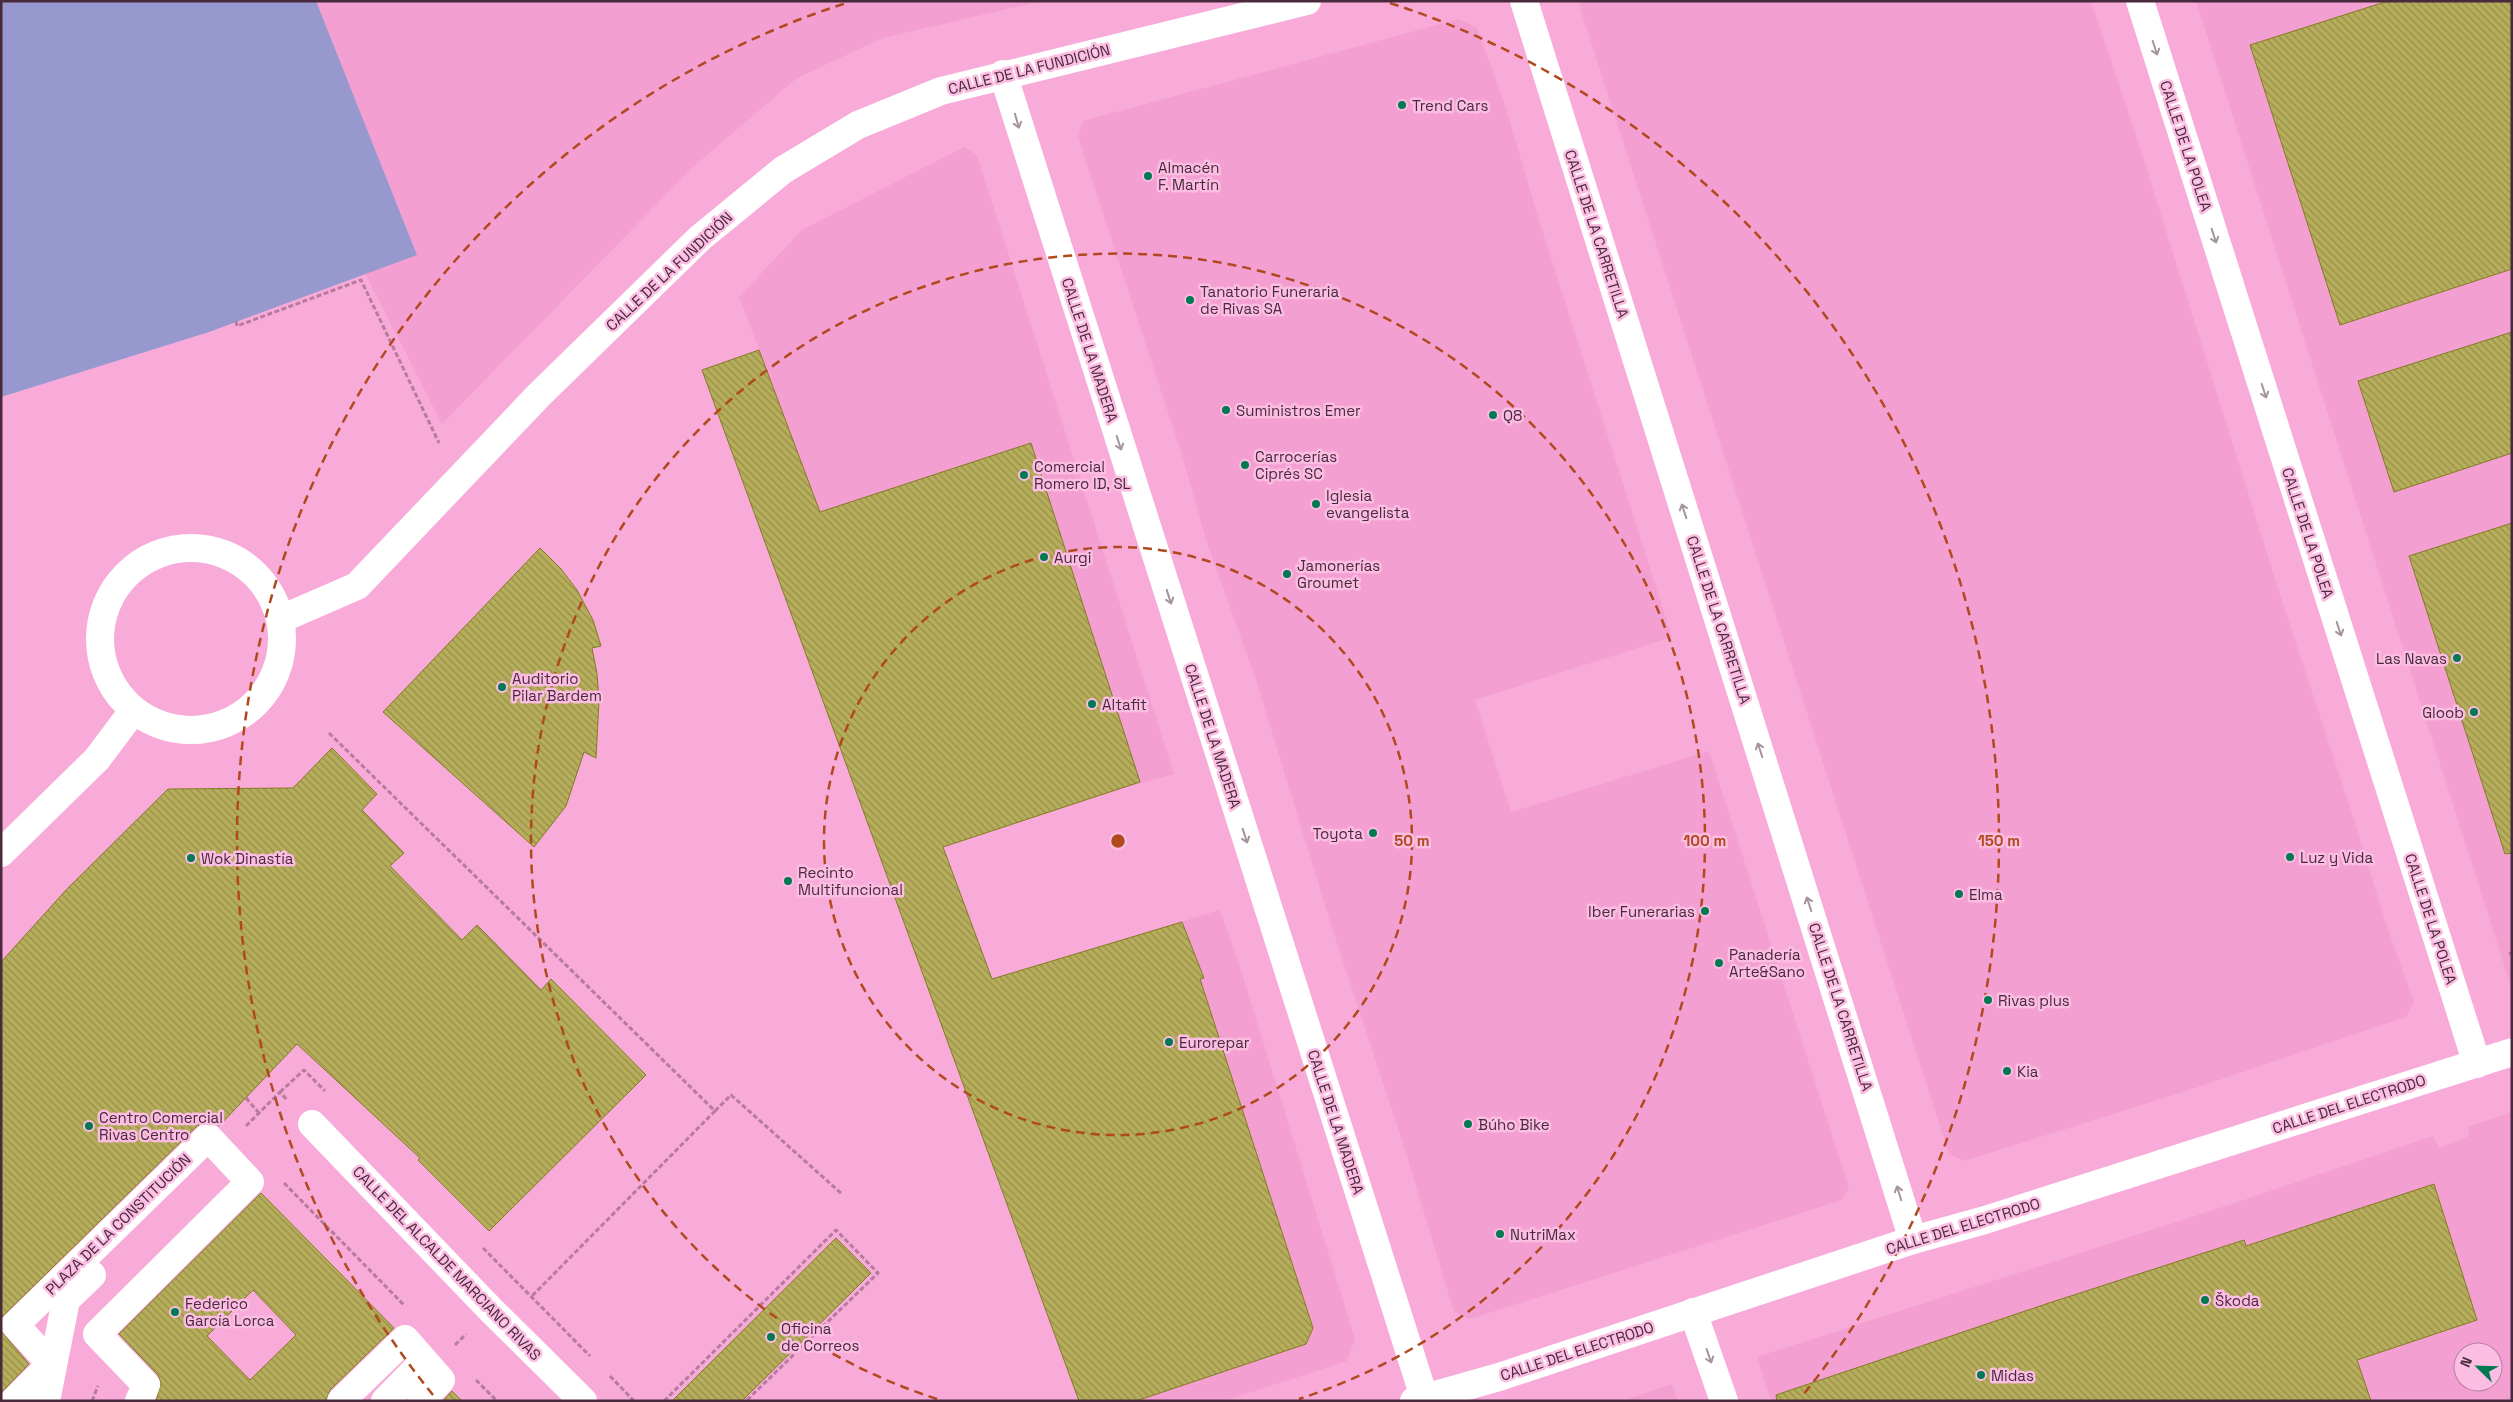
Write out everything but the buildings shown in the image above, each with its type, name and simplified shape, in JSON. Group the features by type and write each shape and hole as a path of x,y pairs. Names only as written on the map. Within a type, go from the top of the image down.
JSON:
{"street":[{"name":"CALLE DE LA FUNDICIÓN","path":"281,619 357,586 546,389 700,238 783,170 858,125 941,91 1003,74 1307,1"},
{"name":"CALLE DE LA CARRETILLA","path":"1524,1 1913,1240"},
{"name":"CALLE DE LA POLEA","path":"2140,1 2478,1064"},
{"name":"CALLE DE LA MADERA","path":"1003,74 1419,1399"},
{"path":"196,547 225,554 250,569 270,592 281,619 282,647 276,675 254,707 240,718 214,729 186,732 158,726 133,711 115,690 103,664 99,636 105,609 118,584 140,563 167,550 196,547"},
{"path":"1,853 97,759 133,711"},
{"name":"CALLE DEL ELECTRODO","path":"1419,1399 1498,1377 1913,1240 1985,1220 2512,1052"},
{"name":"CALLE DEL ALCALDE MARCIANO RIVAS","path":"312,1124 490,1310 583,1401"},
{"name":"PLAZA DE LA CONSTITUCIÓN","path":"14,1401 51,1364 15,1325 208,1137 250,1182 97,1334 146,1385 139,1401"},
{"path":"46,1401 66,1300 220,1151"},
{"path":"1693,1312 1724,1401"},
{"path":"341,1401 405,1339 441,1380 421,1401"},
{"path":"385,1401 424,1361"}],"path":[{"path":"236,321 237,326 361,280 439,443"},
{"path":"329,733 715,1111"},
{"path":"220,1151 280,1092 312,1124"},
{"path":"532,1296 731,1094 842,1194"},
{"path":"246,1098 259,1113"},
{"path":"277,1177 408,1309"},
{"path":"664,1401 836,1230 878,1273 746,1401"},
{"path":"92,1401 99,1384"}],"shaded area":[{"path":"1,1 316,1 417,255 209,332 1,397"},
{"path":"316,1 1042,1 883,38 797,78 693,167 442,424 365,273 417,254"},
{"path":"1581,1 2091,1 2137,138 2277,585 2359,835 2385,921 2414,1002 2406,1017 2183,1092 1964,1161 1949,1154 1579,5"},
{"path":"2196,1 2512,1 2512,982 2510,983"},
{"path":"1459,19 1477,28 1506,108 1538,217 1672,637 1475,700 1511,812 1709,751 1849,1188 1842,1200 1470,1319 1454,1312 1407,1156 1333,931 1256,680 1206,540 1182,455 1078,137 1083,121"},
{"path":"964,147 977,155 1174,774 1113,791 821,513 739,297 802,230"},
{"path":"1220,910 1240,967 1355,1339 1347,1361 1224,1401 1150,1401 992,979"},
{"path":"2512,1112 2512,1401 1771,1401 1757,1357 2232,1204 2433,1136 2439,1148 2469,1136 2468,1127"},
{"path":"1672,1384 1678,1401 1622,1401"}],"place":[{"name":"Trend Cars","path":"1402,105"},
{"name":"Almacén F. Martín","path":"1148,176"},
{"name":"Tanatorio Funeraria de Rivas SA","path":"1190,300"},
{"name":"Suministros Emer","path":"1226,410"},
{"name":"Q8","path":"1493,415"},
{"name":"Carrocerías Ciprés SC","path":"1245,465"},
{"name":"Comercial Romero ID, SL","path":"1024,475"},
{"name":"Iglesia evangelista","path":"1316,504"},
{"name":"Aurgi","path":"1044,557"},
{"name":"Jamonerías Groumet","path":"1287,574"},
{"name":"Las Navas","path":"2457,658"},
{"name":"Auditorio Pilar Bardem","path":"502,687"},
{"name":"Altafit","path":"1092,704"},
{"name":"Gloob","path":"2474,712"},
{"name":"Toyota","path":"1373,833"},
{"name":"Luz y Vida","path":"2290,857"},
{"name":"Wok Dinastía","path":"191,858"},
{"name":"Recinto Multifuncional","path":"788,881"},
{"name":"Elma","path":"1959,894"},
{"name":"Iber Funerarias","path":"1705,911"},
{"name":"Panadería Arte&Sano","path":"1719,963"},
{"name":"Rivas plus","path":"1988,1000"},
{"name":"Eurorepar","path":"1169,1042"},
{"name":"Kia","path":"2007,1071"},
{"name":"Búho Bike","path":"1468,1124"},
{"name":"Centro Comercial Rivas Centro","path":"89,1126"},
{"name":"NutriMax","path":"1500,1234"},
{"name":"Škoda","path":"2205,1300"},
{"name":"Federico García Lorca","path":"175,1312"},
{"name":"Oficina de Correos","path":"771,1337"},
{"name":"Midas","path":"1981,1375"}]}
